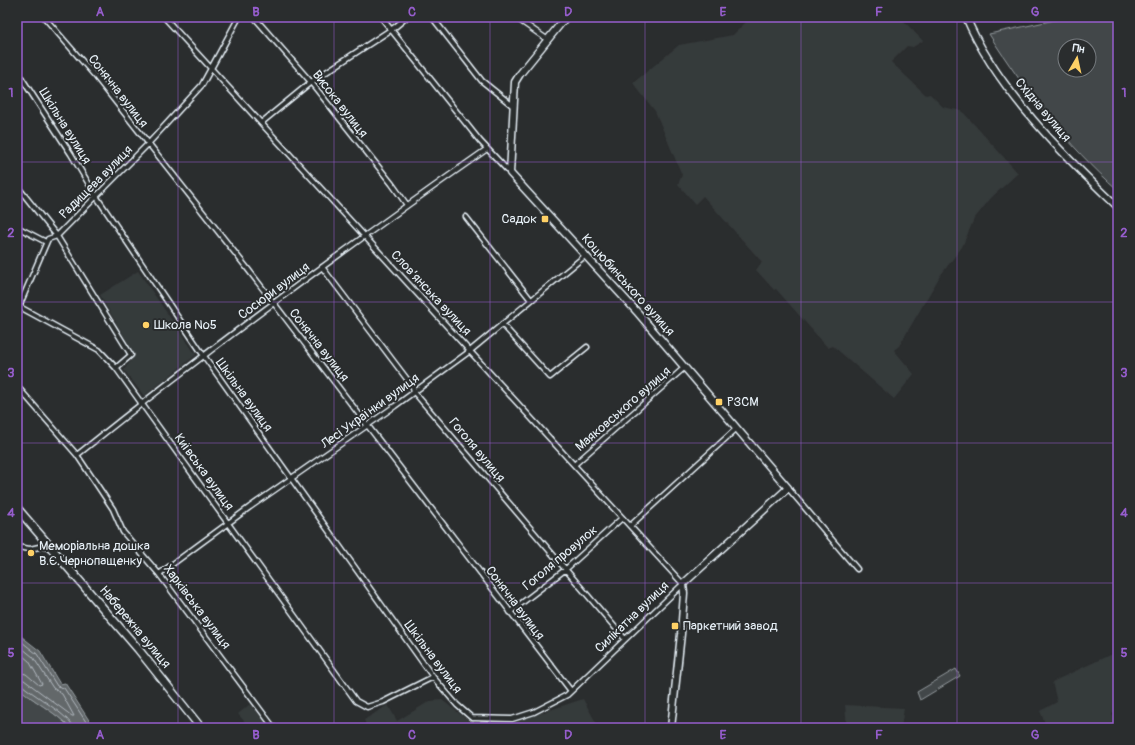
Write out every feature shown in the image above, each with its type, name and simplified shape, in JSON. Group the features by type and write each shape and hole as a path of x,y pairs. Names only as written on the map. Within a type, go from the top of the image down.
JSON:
{"main road":[{"name":"Набережна вулиця","path":"17,508 129,637 201,728"}],"street":[{"name":"Сонячна вулиця","path":"44,17 96,77 247,268 273,304 367,424 571,691"},
{"name":"Слов’янська вулиця","path":"164,17 683,584"},
{"name":"Радищева вулиця","path":"46,242 48,239 57,236 148,144 202,85 212,70 218,52 239,17"},
{"name":"Висока вулиця","path":"254,17 311,82 392,184 406,205"},
{"name":"Коцюбинського вулиця","path":"381,17 488,149 587,255 858,569"},
{"path":"261,123 311,82 391,28 395,27 406,17"},
{"path":"432,17 482,81 513,106"},
{"path":"516,17 548,40"},
{"path":"510,173 515,82 566,17"},
{"name":"Східна вулиця","path":"966,17 984,51 1002,79 1038,125 1096,187 1118,207"},
{"name":"Шкільна вулиця","path":"17,71 71,154 96,196 204,356 433,677 457,705 472,718"},
{"name":"Сосюри вулиця","path":"77,455 142,403 364,235 488,149"},
{"path":"17,186 57,236 131,355 116,368"},
{"path":"466,218 531,300"},
{"path":"17,227 46,242 17,311"},
{"name":"Лесі Українки вулиця","path":"159,574 291,477 318,460 470,351 587,255"},
{"name":"Гоголя вулиця","path":"322,267 413,387 414,392 625,639"},
{"name":"Київська вулиця","path":"18,306 99,350 116,368 356,702 367,707 383,702 433,677"},
{"path":"502,324 550,377 587,347"},
{"name":"Маяковського вулиця","path":"574,465 685,367"},
{"name":"Харківська вулиця","path":"17,386 77,455 113,509 123,532 159,574 274,728"},
{"path":"630,526 737,428"},
{"name":"Силікатна вулиця","path":"472,718 512,720 534,712 571,691 683,584 788,488"},
{"name":"Гоголя провулок","path":"510,612 566,569 622,518"},
{"path":"17,547 30,549 48,545"},
{"path":"671,728 681,634 684,593 683,584"}],"shaded area":[{"path":"751,17 900,17 923,41 913,47 907,46 891,62 926,95 930,94 943,107 962,111 1018,173 991,198 974,219 962,247 940,276 899,346 894,350 914,374 894,399 833,346 828,348 776,289 774,290 756,270 762,262 703,196 695,204 678,184 682,175 655,111 633,83 679,45 733,35"},
{"path":"1069,17 1118,17 1118,190 1081,155 1064,136 1032,97 989,34"},
{"name":"Школа №5","path":"138,271 196,355 144,396 124,370 135,355 100,295"},
{"path":"1118,651 1118,711 1112,714 1118,728 1047,728 1040,711 1057,702 1052,682"},
{"path":"956,669 960,676 920,700 917,692"},
{"path":"17,686 58,717 70,728 17,728"},
{"path":"583,699 599,728 361,728 366,725 364,720 388,705 397,721 430,701 442,700 469,721 511,723"},
{"path":"250,704 271,728 250,728 238,714"},
{"path":"845,705 904,708 901,728 847,728"}],"water":[{"path":"17,633 40,651 60,684 65,683 94,728 70,728 17,686"}],"place":[{"name":"Садок","path":"545,219"},
{"name":"Школа №5","path":"146,325"},
{"name":"РЗСМ","path":"719,402"},
{"name":"Меморіальна дошка В.Є.Чернопащенку","path":"31,553"},
{"name":"Паркетний завод","path":"675,626"}]}
